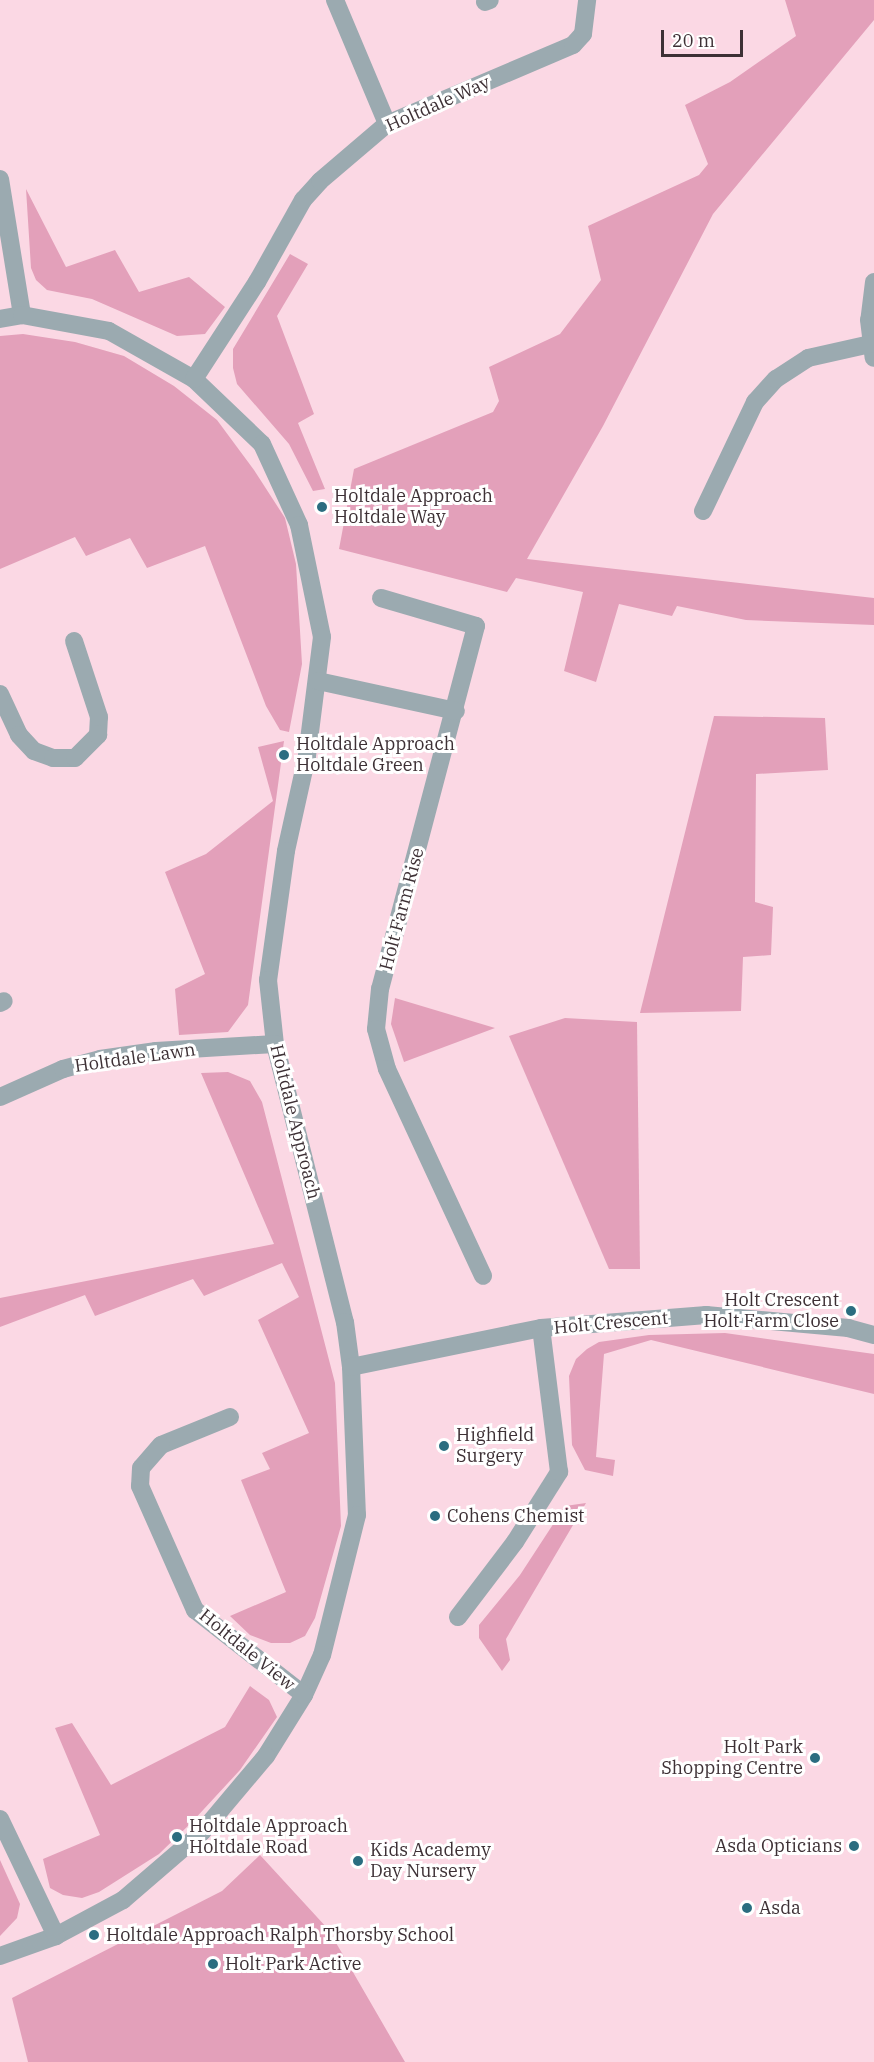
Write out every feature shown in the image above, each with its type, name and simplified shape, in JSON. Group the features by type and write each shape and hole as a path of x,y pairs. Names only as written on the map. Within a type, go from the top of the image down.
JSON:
{"street":[{"path":"335,0 387,124"},
{"name":"Holtdale Way","path":"194,379 257,282 303,200 320,181 387,124 573,45 585,26 587,0"},
{"path":"0,179 22,315"},
{"path":"703,511 755,402 776,379 808,357 872,351 874,282"},
{"name":"Holtdale Approach","path":"0,319 22,315 109,331 194,379 262,444 299,525 322,637 305,769 286,851 268,980 275,1044 345,1322 351,1367 357,1515 322,1655 304,1695 267,1756 202,1832 123,1900 56,1936 0,1956"},
{"name":"Holt Farm Rise","path":"381,598 476,626 456,711 380,989 376,1029 387,1069 483,1276"},
{"path":"0,694 19,735 34,751 53,759 75,758 98,735 99,717 74,641"},
{"path":"318,681 456,711"},
{"name":"Holtdale Lawn","path":"0,1096 63,1069 100,1059 156,1051 275,1044"},
{"name":"Holt Crescent","path":"351,1367 541,1328 706,1315 848,1328 874,1335"},
{"path":"458,1617 515,1542 559,1472 541,1328"},
{"name":"Holtdale View","path":"230,1417 161,1444 141,1468 140,1486 195,1610 304,1695"},
{"path":"0,1819 56,1936"}],"shaded area":[{"path":"785,0 874,0 874,20 713,214 603,426 527,559 874,598 874,625 746,620 677,606 672,616 619,604 596,682 564,671 583,592 516,578 507,592 339,549 354,469 493,412 499,401 489,367 560,334 601,280 588,226 699,175 708,164 685,105 730,82 796,36"},
{"path":"26,189 66,267 115,250 139,292 189,277 225,307 205,334 177,336 92,299 47,290 36,280 31,268"},
{"path":"290,254 308,264 277,316 314,414 298,423 325,489 313,491 289,444 237,384 233,368 233,349"},
{"path":"23,334 75,342 124,356 174,386 217,420 254,470 285,518 296,564 302,664 289,732 280,730 266,706 205,546 147,568 130,538 86,556 75,537 0,569 0,336"},
{"path":"714,716 825,718 828,770 756,774 755,902 773,907 771,955 743,957 741,1011 640,1013"},
{"path":"284,741 248,1005 228,1032 179,1035 175,989 205,974 165,872 206,854 273,801 258,747"},
{"path":"395,998 495,1028 404,1062 391,1024"},
{"path":"565,1018 637,1022 640,1269 609,1269 509,1036"},
{"path":"228,1072 250,1081 262,1102 335,1383 341,1526 315,1618 305,1636 290,1643 271,1643 250,1635 230,1616 286,1592 241,1480 270,1469 262,1453 309,1433 258,1320 299,1297 282,1263 204,1296 193,1279 95,1316 85,1295 0,1327 0,1298 274,1244 201,1073"},
{"path":"725,1333 874,1354 874,1394 651,1340 604,1354 596,1457 615,1460 613,1476 585,1470 572,1445 569,1376 576,1359 599,1342 649,1335"},
{"path":"586,1503 506,1639 510,1660 502,1671 479,1638 479,1625 520,1575 565,1506"},
{"path":"250,1686 269,1700 277,1717 240,1770 192,1822 159,1854 99,1892 82,1898 63,1895 50,1888 43,1859 100,1835 55,1728 72,1723 111,1785 225,1727"},
{"name":"Holt Park Active","path":"260,1855 328,1929 405,2062 28,2062 12,1998 222,1891"},
{"path":"0,1860 20,1904 17,1918 0,1936"}],"place":[{"name":"Holtdale Approach Holtdale Way","path":"322,507"},
{"name":"Holtdale Approach Holtdale Green","path":"284,755"},
{"name":"Holt Crescent Holt Farm Close","path":"851,1311"},
{"name":"Highfield Surgery","path":"444,1446"},
{"name":"Cohens Chemist","path":"435,1516"},
{"name":"Holt Park Shopping Centre","path":"815,1758"},
{"name":"Holtdale Approach Holtdale Road","path":"177,1837"},
{"name":"Asda Opticians","path":"854,1846"},
{"name":"Kids Academy Day Nursery","path":"358,1861"},
{"name":"Asda","path":"747,1908"},
{"name":"Holtdale Approach Ralph Thorsby School","path":"94,1935"},
{"name":"Holt Park Active","path":"213,1964"}]}
